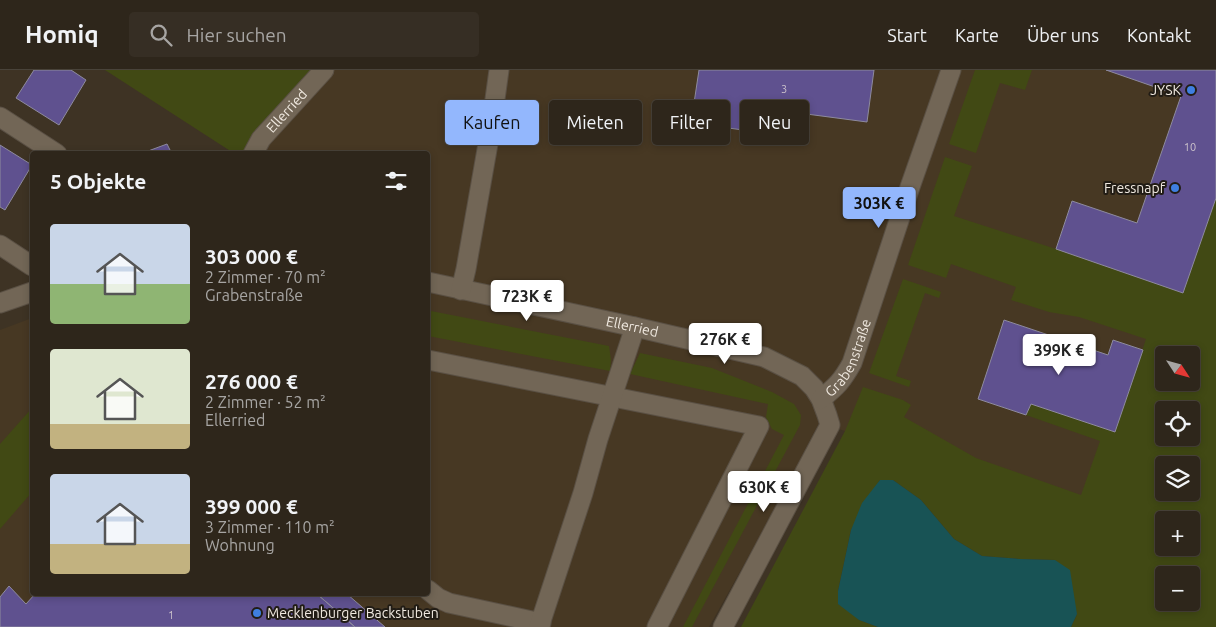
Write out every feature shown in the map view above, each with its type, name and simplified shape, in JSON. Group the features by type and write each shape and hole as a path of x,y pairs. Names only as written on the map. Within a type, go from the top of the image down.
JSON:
{"street":[{"name":"Ellerried","path":"255,151 262,140 324,70"},
{"path":"461,290 492,121 499,70"},
{"name":"Grabenstraße","path":"723,627 830,425 821,399 843,379 852,362 951,70"},
{"path":"0,117 52,151"},
{"path":"0,245 30,265"},
{"name":"Ellerried","path":"430,282 764,357 802,376 814,388 821,399"},
{"path":"0,303 30,293"},
{"path":"430,592 449,603 540,625 635,327"},
{"path":"430,360 759,426 657,627"}],"shaded area":[{"path":"324,70 1216,70 1216,302 1200,362 1200,346 1155,346 1155,391 1192,391 1189,401 1155,401 1155,446 1164,446 1164,456 1155,456 1155,500 1142,551 845,431 819,423 774,511 709,627 0,627 0,330 30,319 30,596 430,596 430,151 256,151"}],"green space":[{"path":"105,70 324,70 256,151 230,151"},
{"path":"975,70 1032,70 1025,90 1000,83 976,153 949,144"},
{"path":"945,157 972,166 954,216 1183,293 1216,198 1216,627 1071,627 1077,614 1055,560 982,556 954,539 921,500 893,480 880,480 851,530 838,591 859,620 878,627 741,627 845,431 863,387 903,400 911,405 904,417 976,458 1081,495 1100,441 1026,415 1031,404 1115,432 1146,339 1079,317 1049,312 1011,300 1016,287 951,264 946,278 908,265"},
{"path":"903,279 941,292 939,298 925,293 896,376 911,381 909,387 869,373"},
{"path":"431,311 609,346 610,371 430,336"},
{"path":"640,353 712,368 772,392 794,404 801,415 800,425 692,627 683,627 784,435 772,429 766,417 768,404 630,374"},
{"path":"30,410 30,494 0,529 0,444"}],"water":[{"path":"880,480 893,480 921,500 954,539 982,556 1055,560 1070,570 1077,614 1071,627 878,627 859,620 838,604 838,591 851,530 862,503"}],"building":[{"path":"34,70 71,70 86,80 59,125 16,98"},
{"path":"699,70 874,70 867,122 809,114 809,100 740,100 740,130 730,128 730,100 694,100"},
{"path":"1106,70 1216,70 1216,198 1183,293 1056,249 1072,201 1137,223 1181,96"},
{"path":"167,144 170,151 148,151"},
{"path":"0,145 30,164 30,168 5,210 0,207"},
{"path":"1004,320 1108,355 1113,340 1143,350 1115,432 1031,404 1026,415 978,399"},
{"path":"9,586 26,604 33,596 319,596 355,627 0,627 0,597"},
{"path":"319,596 349,596 385,627 355,627"}],"place":[{"name":"JYSK","path":"1191,90"},
{"name":"Fressnapf","path":"1175,188"},
{"name":"Mecklenburger Backstuben","path":"257,613"}]}
